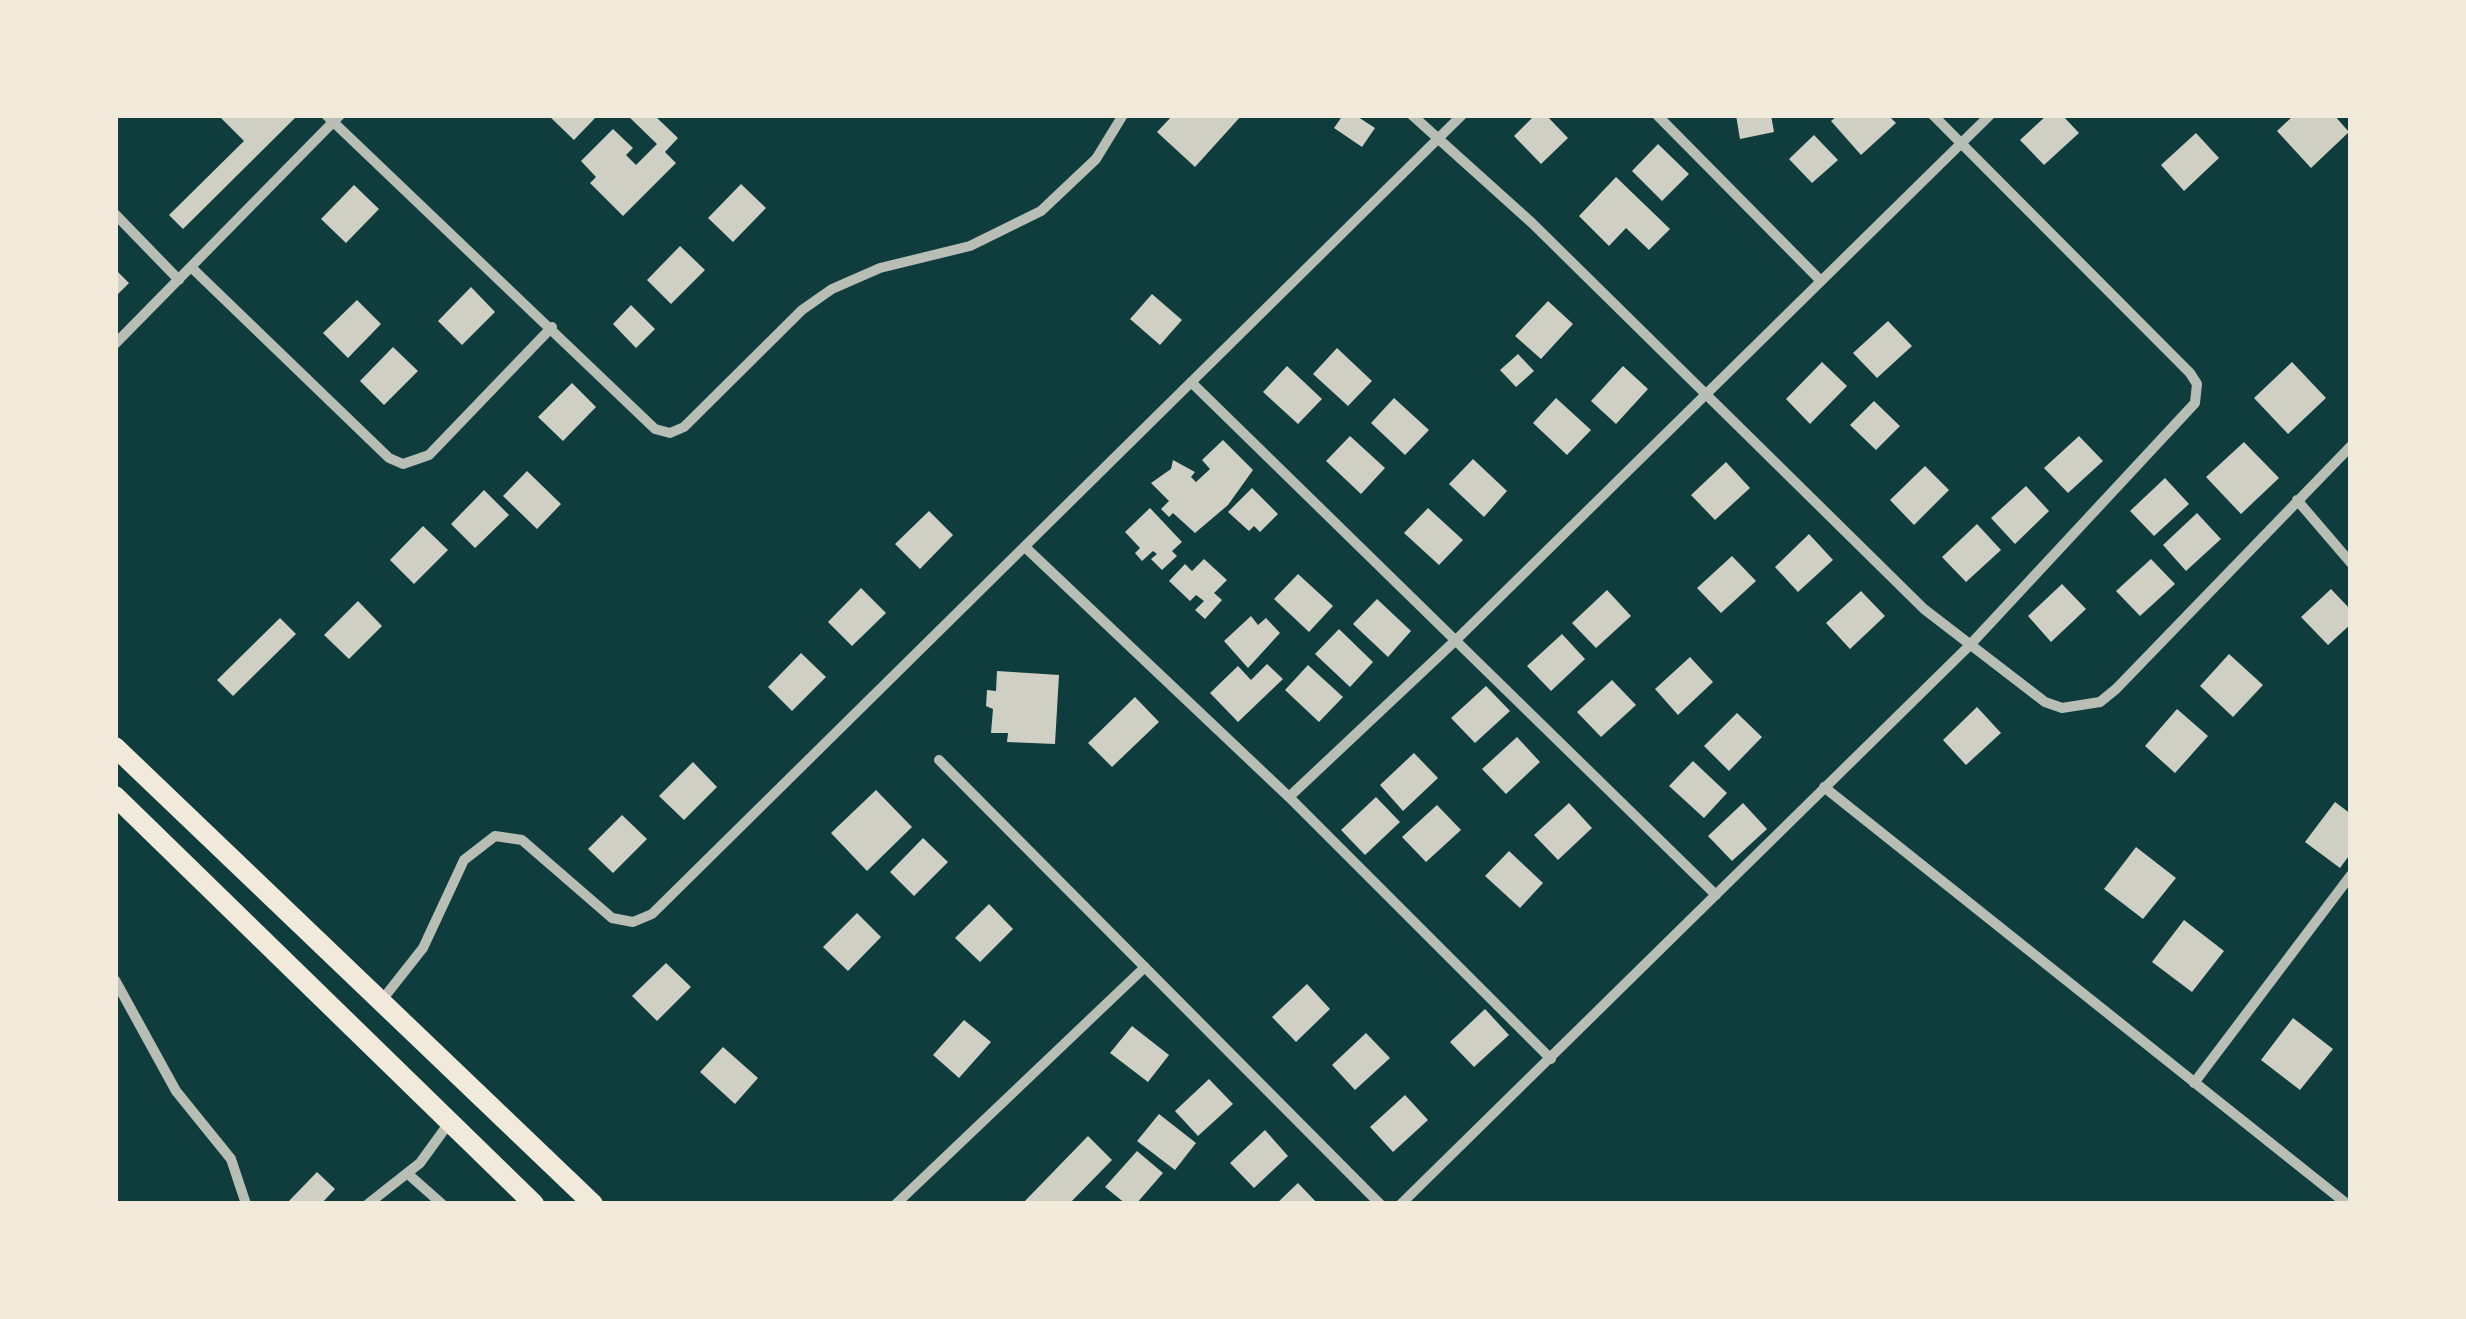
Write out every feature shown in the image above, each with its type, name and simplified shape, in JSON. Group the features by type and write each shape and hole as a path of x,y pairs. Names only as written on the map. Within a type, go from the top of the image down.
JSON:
{"highway":[{"path":"115,747 593,1204"},
{"path":"115,796 534,1204"}],"street":[{"path":"115,344 333,117 655,429 678,431 802,310 832,289 880,268 983,242 1041,211 1096,158 1124,115"},
{"path":"1412,115 1585,274 1902,590 2045,702 2080,708 2100,702 2116,689 2351,446"},
{"path":"382,1000 424,948 464,860 494,836 522,840 612,918 633,922 652,914 1462,115"},
{"path":"1658,115 1820,280"},
{"path":"1401,1204 1969,646 2191,408 2198,390 2190,373 1933,115"},
{"path":"1289,797 1457,639 1990,115"},
{"path":"115,214 180,280"},
{"path":"192,268 390,458 403,464 429,455 552,326"},
{"path":"1190,382 1716,895"},
{"path":"2296,500 2351,563"},
{"path":"1025,547 1289,797 1551,1059"},
{"path":"938,760 1380,1204"},
{"path":"1824,787 2347,1204"},
{"path":"2194,1083 2351,875"},
{"path":"896,1204 1145,968"},
{"path":"115,980 176,1091 231,1160 246,1204"},
{"path":"368,1204 408,1174 449,1123"},
{"path":"408,1174 442,1204"}],"building":[{"path":"218,115 296,117 183,229 169,215 244,141"},
{"path":"548,115 598,115 574,140"},
{"path":"627,115 654,115 678,138 665,152 676,163 623,216 590,183 596,177 581,161 613,129 633,148 626,155 636,165 657,144"},
{"path":"1173,115 1242,115 1195,167 1157,132"},
{"path":"1343,115 1355,115 1375,128 1362,147 1334,128"},
{"path":"1535,115 1546,115 1568,138 1541,164 1514,136"},
{"path":"1736,115 1771,115 1774,132 1740,139"},
{"path":"1838,115 1888,115 1896,123 1861,155 1831,121"},
{"path":"2047,115 2062,115 2079,133 2044,165 2020,140"},
{"path":"2294,115 2334,115 2349,132 2311,168 2277,131"},
{"path":"2196,133 2219,158 2184,191 2161,165"},
{"path":"1814,135 1838,160 1812,183 1789,159"},
{"path":"1658,144 1689,174 1662,201 1632,171"},
{"path":"1616,177 1670,229 1649,250 1626,228 1609,246 1579,216"},
{"path":"741,184 766,208 733,242 708,218"},
{"path":"354,185 379,209 346,243 321,219"},
{"path":"680,246 705,270 671,304 647,280"},
{"path":"115,269 129,283 115,297"},
{"path":"471,287 495,312 462,345 438,321"},
{"path":"1152,294 1182,320 1160,345 1130,319"},
{"path":"357,300 381,324 348,358 323,333"},
{"path":"1548,301 1573,324 1541,359 1515,336"},
{"path":"631,305 655,329 636,348 613,324"},
{"path":"1888,321 1912,346 1877,378 1853,353"},
{"path":"393,347 418,371 384,405 360,381"},
{"path":"1337,348 1372,381 1348,406 1313,374"},
{"path":"1518,354 1534,371 1516,387 1500,370"},
{"path":"1822,362 1847,386 1810,424 1786,399"},
{"path":"2292,362 2326,398 2288,434 2254,398"},
{"path":"1287,366 1322,399 1298,424 1263,392"},
{"path":"1623,366 1648,389 1616,424 1591,401"},
{"path":"572,383 596,407 563,441 538,417"},
{"path":"1394,398 1429,430 1405,455 1371,423"},
{"path":"1556,398 1591,430 1567,455 1533,423"},
{"path":"1874,401 1900,426 1876,450 1850,425"},
{"path":"1350,436 1385,468 1361,494 1326,461"},
{"path":"2079,436 2103,461 2068,493 2044,468"},
{"path":"1223,440 1253,470 1228,505 1195,533 1173,513 1169,517 1161,509 1169,501 1151,483 1171,469 1173,460 1195,472 1191,477 1196,482 1210,469 1202,460"},
{"path":"2244,442 2279,478 2241,514 2206,477"},
{"path":"1473,459 1507,491 1484,517 1449,484"},
{"path":"1726,462 1750,488 1715,520 1691,495"},
{"path":"1925,466 1949,490 1914,525 1890,500"},
{"path":"527,471 561,504 537,529 503,496"},
{"path":"2165,478 2189,504 2154,536 2130,511"},
{"path":"2026,486 2049,511 2015,544 1991,518"},
{"path":"1252,488 1278,514 1260,532 1254,526 1249,531 1228,512"},
{"path":"484,490 509,515 475,548 451,524"},
{"path":"1150,508 1182,542 1172,551 1177,556 1162,570 1151,559 1157,554 1153,551 1142,561 1135,553 1140,548 1125,532"},
{"path":"1428,508 1463,540 1439,565 1404,533"},
{"path":"929,511 953,535 920,569 895,544"},
{"path":"2197,513 2221,539 2186,571 2163,545"},
{"path":"1977,524 2001,550 1966,582 1942,557"},
{"path":"423,526 448,550 414,584 390,560"},
{"path":"1809,534 1833,560 1798,592 1775,567"},
{"path":"1732,556 1756,581 1721,613 1697,588"},
{"path":"1204,559 1227,580 1214,593 1222,600 1205,619 1195,610 1204,601 1196,595 1190,601 1169,581 1185,564 1192,571"},
{"path":"2151,559 2175,584 2140,616 2116,591"},
{"path":"1298,574 1333,606 1309,632 1274,599"},
{"path":"2062,584 2086,609 2051,642 2028,616"},
{"path":"861,588 886,613 852,646 828,622"},
{"path":"2331,589 2351,610 2351,624 2328,645 2301,617"},
{"path":"1607,590 1631,616 1596,648 1572,623"},
{"path":"1861,591 1885,616 1850,649 1826,623"},
{"path":"1377,599 1411,631 1388,657 1353,624"},
{"path":"358,601 382,626 349,659 324,635"},
{"path":"1251,616 1258,625 1266,618 1280,633 1248,668 1224,641"},
{"path":"280,618 296,634 233,696 217,680"},
{"path":"1339,629 1373,662 1350,687 1315,654"},
{"path":"1562,634 1585,659 1551,691 1527,666"},
{"path":"801,653 826,677 792,711 768,687"},
{"path":"2229,654 2263,685 2233,717 2200,686"},
{"path":"1690,657 1713,682 1678,715 1655,689"},
{"path":"1267,664 1283,679 1238,722 1210,693 1238,666 1251,680"},
{"path":"1308,665 1343,697 1319,722 1285,690"},
{"path":"997,671 1059,675 1055,744 1007,742 1008,733 991,733 993,709 986,706 987,690 996,691"},
{"path":"1612,680 1636,705 1601,737 1577,712"},
{"path":"1486,686 1510,711 1475,743 1451,718"},
{"path":"1135,697 1159,722 1112,767 1088,743"},
{"path":"1977,707 2001,733 1966,765 1943,740"},
{"path":"2177,709 2208,736 2175,773 2145,746"},
{"path":"1737,713 1762,737 1729,771 1704,746"},
{"path":"1517,737 1540,762 1506,794 1482,769"},
{"path":"1414,753 1438,778 1403,811 1380,785"},
{"path":"1693,761 1727,793 1704,818 1669,786"},
{"path":"693,762 717,787 684,820 659,796"},
{"path":"876,790 912,827 867,871 831,833"},
{"path":"1376,797 1400,822 1365,855 1341,830"},
{"path":"2335,802 2351,814 2351,853 2340,868 2305,842"},
{"path":"1569,803 1592,828 1558,860 1534,835"},
{"path":"1743,803 1767,829 1732,861 1708,836"},
{"path":"1437,805 1461,830 1426,862 1402,837"},
{"path":"622,815 647,839 613,873 588,849"},
{"path":"923,838 948,862 914,896 890,872"},
{"path":"2136,847 2176,878 2143,919 2104,889"},
{"path":"1509,851 1543,883 1520,908 1485,876"},
{"path":"989,904 1013,929 980,962 955,938"},
{"path":"857,913 881,937 848,971 823,947"},
{"path":"2184,920 2224,951 2192,992 2152,962"},
{"path":"666,963 691,987 657,1021 632,996"},
{"path":"1307,984 1330,1009 1296,1042 1272,1017"},
{"path":"1485,1009 1509,1035 1474,1067 1450,1042"},
{"path":"2293,1018 2333,1049 2300,1090 2261,1060"},
{"path":"964,1020 991,1042 959,1078 933,1055"},
{"path":"1132,1026 1169,1055 1148,1082 1110,1053"},
{"path":"1366,1033 1390,1058 1355,1090 1332,1065"},
{"path":"723,1047 758,1078 735,1104 700,1072"},
{"path":"1209,1079 1233,1104 1198,1136 1175,1111"},
{"path":"1405,1095 1428,1120 1393,1152 1370,1127"},
{"path":"1159,1114 1196,1143 1175,1170 1137,1141"},
{"path":"1265,1130 1288,1156 1254,1188 1230,1163"},
{"path":"1088,1136 1112,1160 1069,1204 1022,1204"},
{"path":"1137,1151 1163,1173 1136,1204 1126,1204 1105,1187"},
{"path":"317,1172 335,1189 321,1204 286,1204"},
{"path":"1298,1183 1318,1204 1276,1204"}]}
